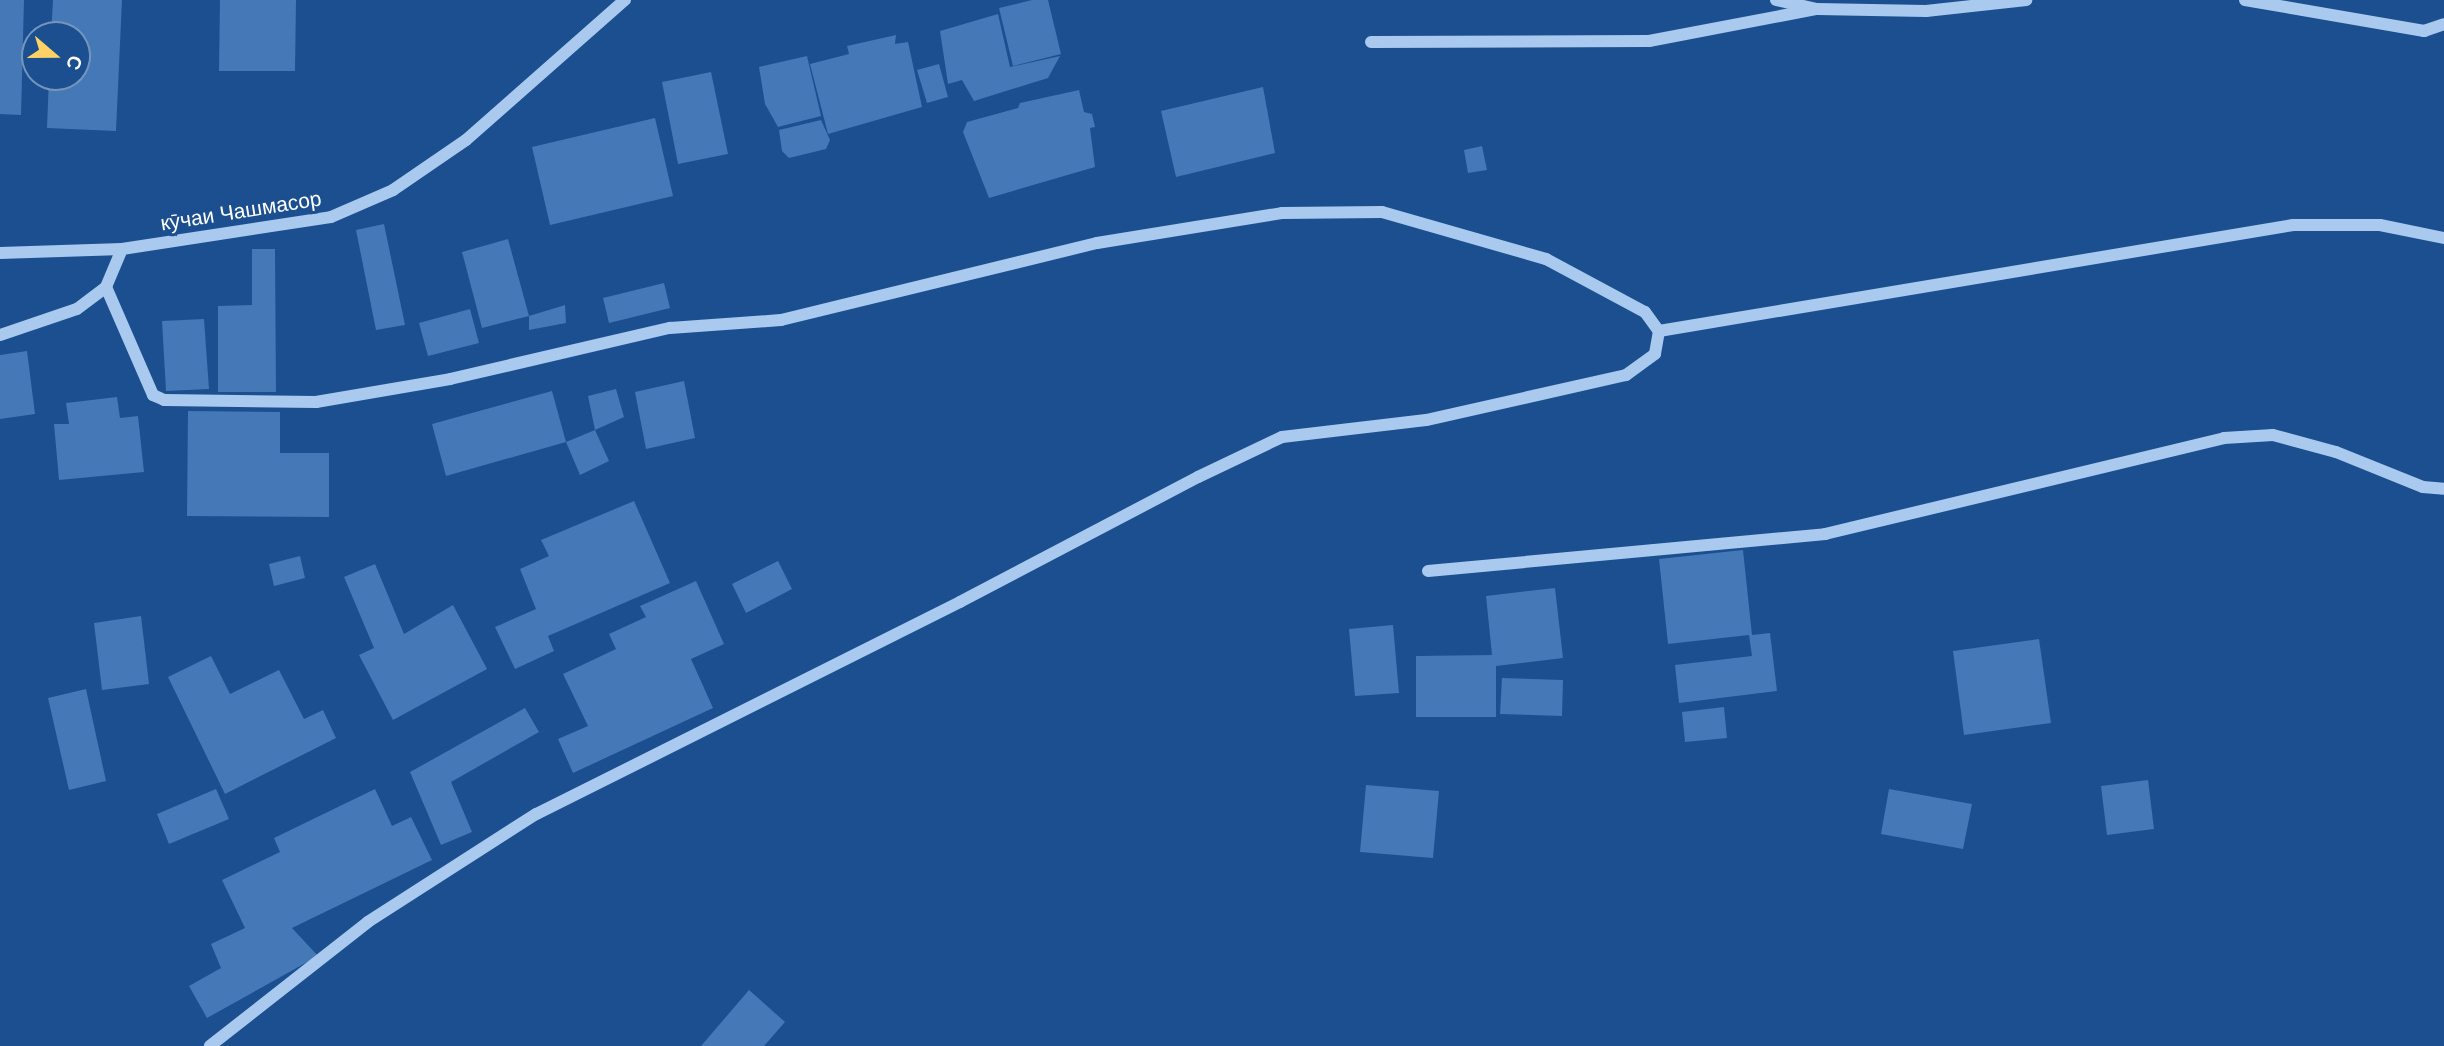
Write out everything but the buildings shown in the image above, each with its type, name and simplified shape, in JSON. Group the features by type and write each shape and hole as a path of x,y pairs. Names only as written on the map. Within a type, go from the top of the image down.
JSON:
{"street":[{"name":"кӯчаи Чашмасор","path":"0,253 122,249 331,217 393,190 466,139 625,0"},
{"path":"1776,0 1816,9 1926,12 2026,0"},
{"path":"2245,0 2444,33"},
{"path":"1371,42 1649,41 1816,9"},
{"path":"2424,31 2444,24"},
{"path":"106,287 153,395 164,400 316,402 450,379 670,328 793,318 1097,243 1282,213 1382,212 1546,259 1645,312 1659,331 1655,354 1626,375 1426,420 1282,437 1198,477 960,602 536,814 368,922 210,1046"},
{"path":"1659,331 2293,225 2380,225 2444,238"},
{"path":"0,335 77,309 106,287 122,249"},
{"path":"1428,571 1825,534 2224,438 2273,435 2336,452 2423,487 2444,489"}]}
